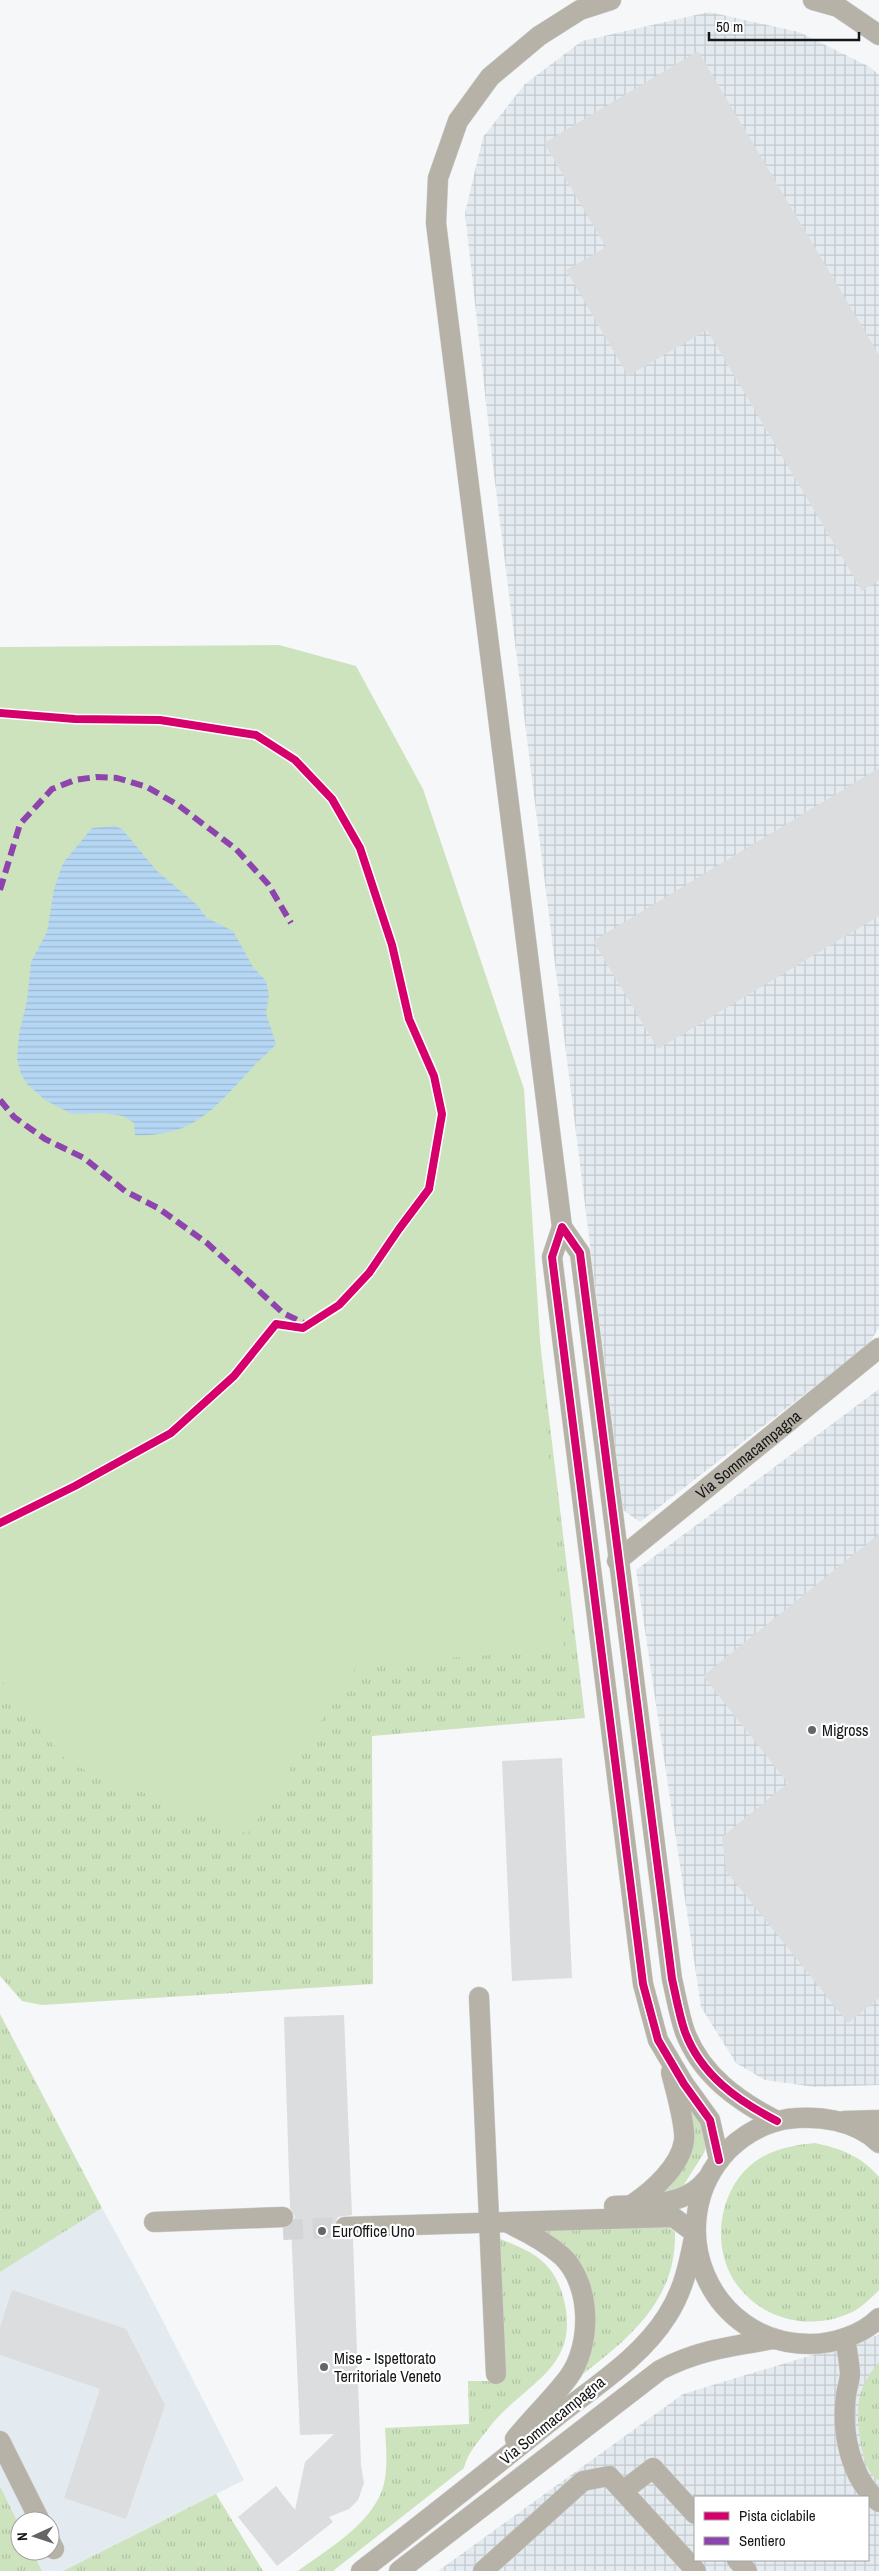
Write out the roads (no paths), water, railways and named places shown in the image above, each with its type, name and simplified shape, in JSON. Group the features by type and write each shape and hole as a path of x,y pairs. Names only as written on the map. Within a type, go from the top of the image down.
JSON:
{"street":[{"path":"494,2218 666,2202 686,2196 700,2188 714,2168 710,2120 658,2040 643,1984 552,1257 562,1227 436,223 438,178 458,121 490,77 539,36 580,10 611,0"},
{"path":"812,0 838,7 879,35"},
{"path":"562,1227 580,1253 617,1560 672,1979 685,2033 709,2074 743,2104 777,2121"},
{"name":"Via Sommacampagna","path":"617,1560 879,1348"},
{"path":"479,1997 494,2218 496,2374"},
{"path":"631,2205 649,2192 670,2171 684,2142 679,2105 668,2058"},
{"name":"Via Sommacampagna","path":"361,2571 491,2470 644,2344 667,2317 678,2297 687,2276 695,2234 698,2204 714,2168 735,2143 755,2130 777,2121 808,2116 838,2121 879,2120"},
{"name":"Via Sommacampagna","path":"838,2121 873,2137 879,2143"},
{"path":"344,2221 673,2217 695,2234"},
{"path":"491,2470 568,2377 583,2347 586,2314 580,2287 563,2258 536,2236 494,2218"},
{"path":"155,2228 283,2223"},
{"name":"Via Sommacampagna","path":"695,2234 701,2268 718,2299 742,2324 774,2339 797,2344 822,2344 845,2338 879,2318"},
{"path":"845,2338 850,2374 846,2396 845,2421 850,2456 869,2494 879,2502"},
{"name":"Via Sommacampagna","path":"398,2571 660,2370 685,2357 710,2350 774,2339"},
{"path":"0,2441 35,2511"},
{"path":"623,2491 654,2468 694,2513"},
{"path":"483,2571 583,2481 609,2476 696,2571"},
{"path":"738,2561 747,2571"}],"water":[{"path":"115,826 122,829 157,871 196,904 207,918 233,931 253,967 266,981 269,995 266,1013 276,1044 216,1106 203,1116 189,1125 174,1131 156,1134 135,1135 134,1123 123,1116 103,1113 72,1114 45,1100 27,1084 21,1074 17,1059 19,1034 27,1001 31,962 47,932 54,889 63,863 92,828"}],"tunnel":[{"path":"283,2230 345,2227"}],"place":[{"name":"Migross","path":"812,1730"},
{"name":"EurOffice Uno","path":"322,2231"},
{"name":"Mise - Ispettorato Territoriale Veneto","path":"324,2367"}]}
